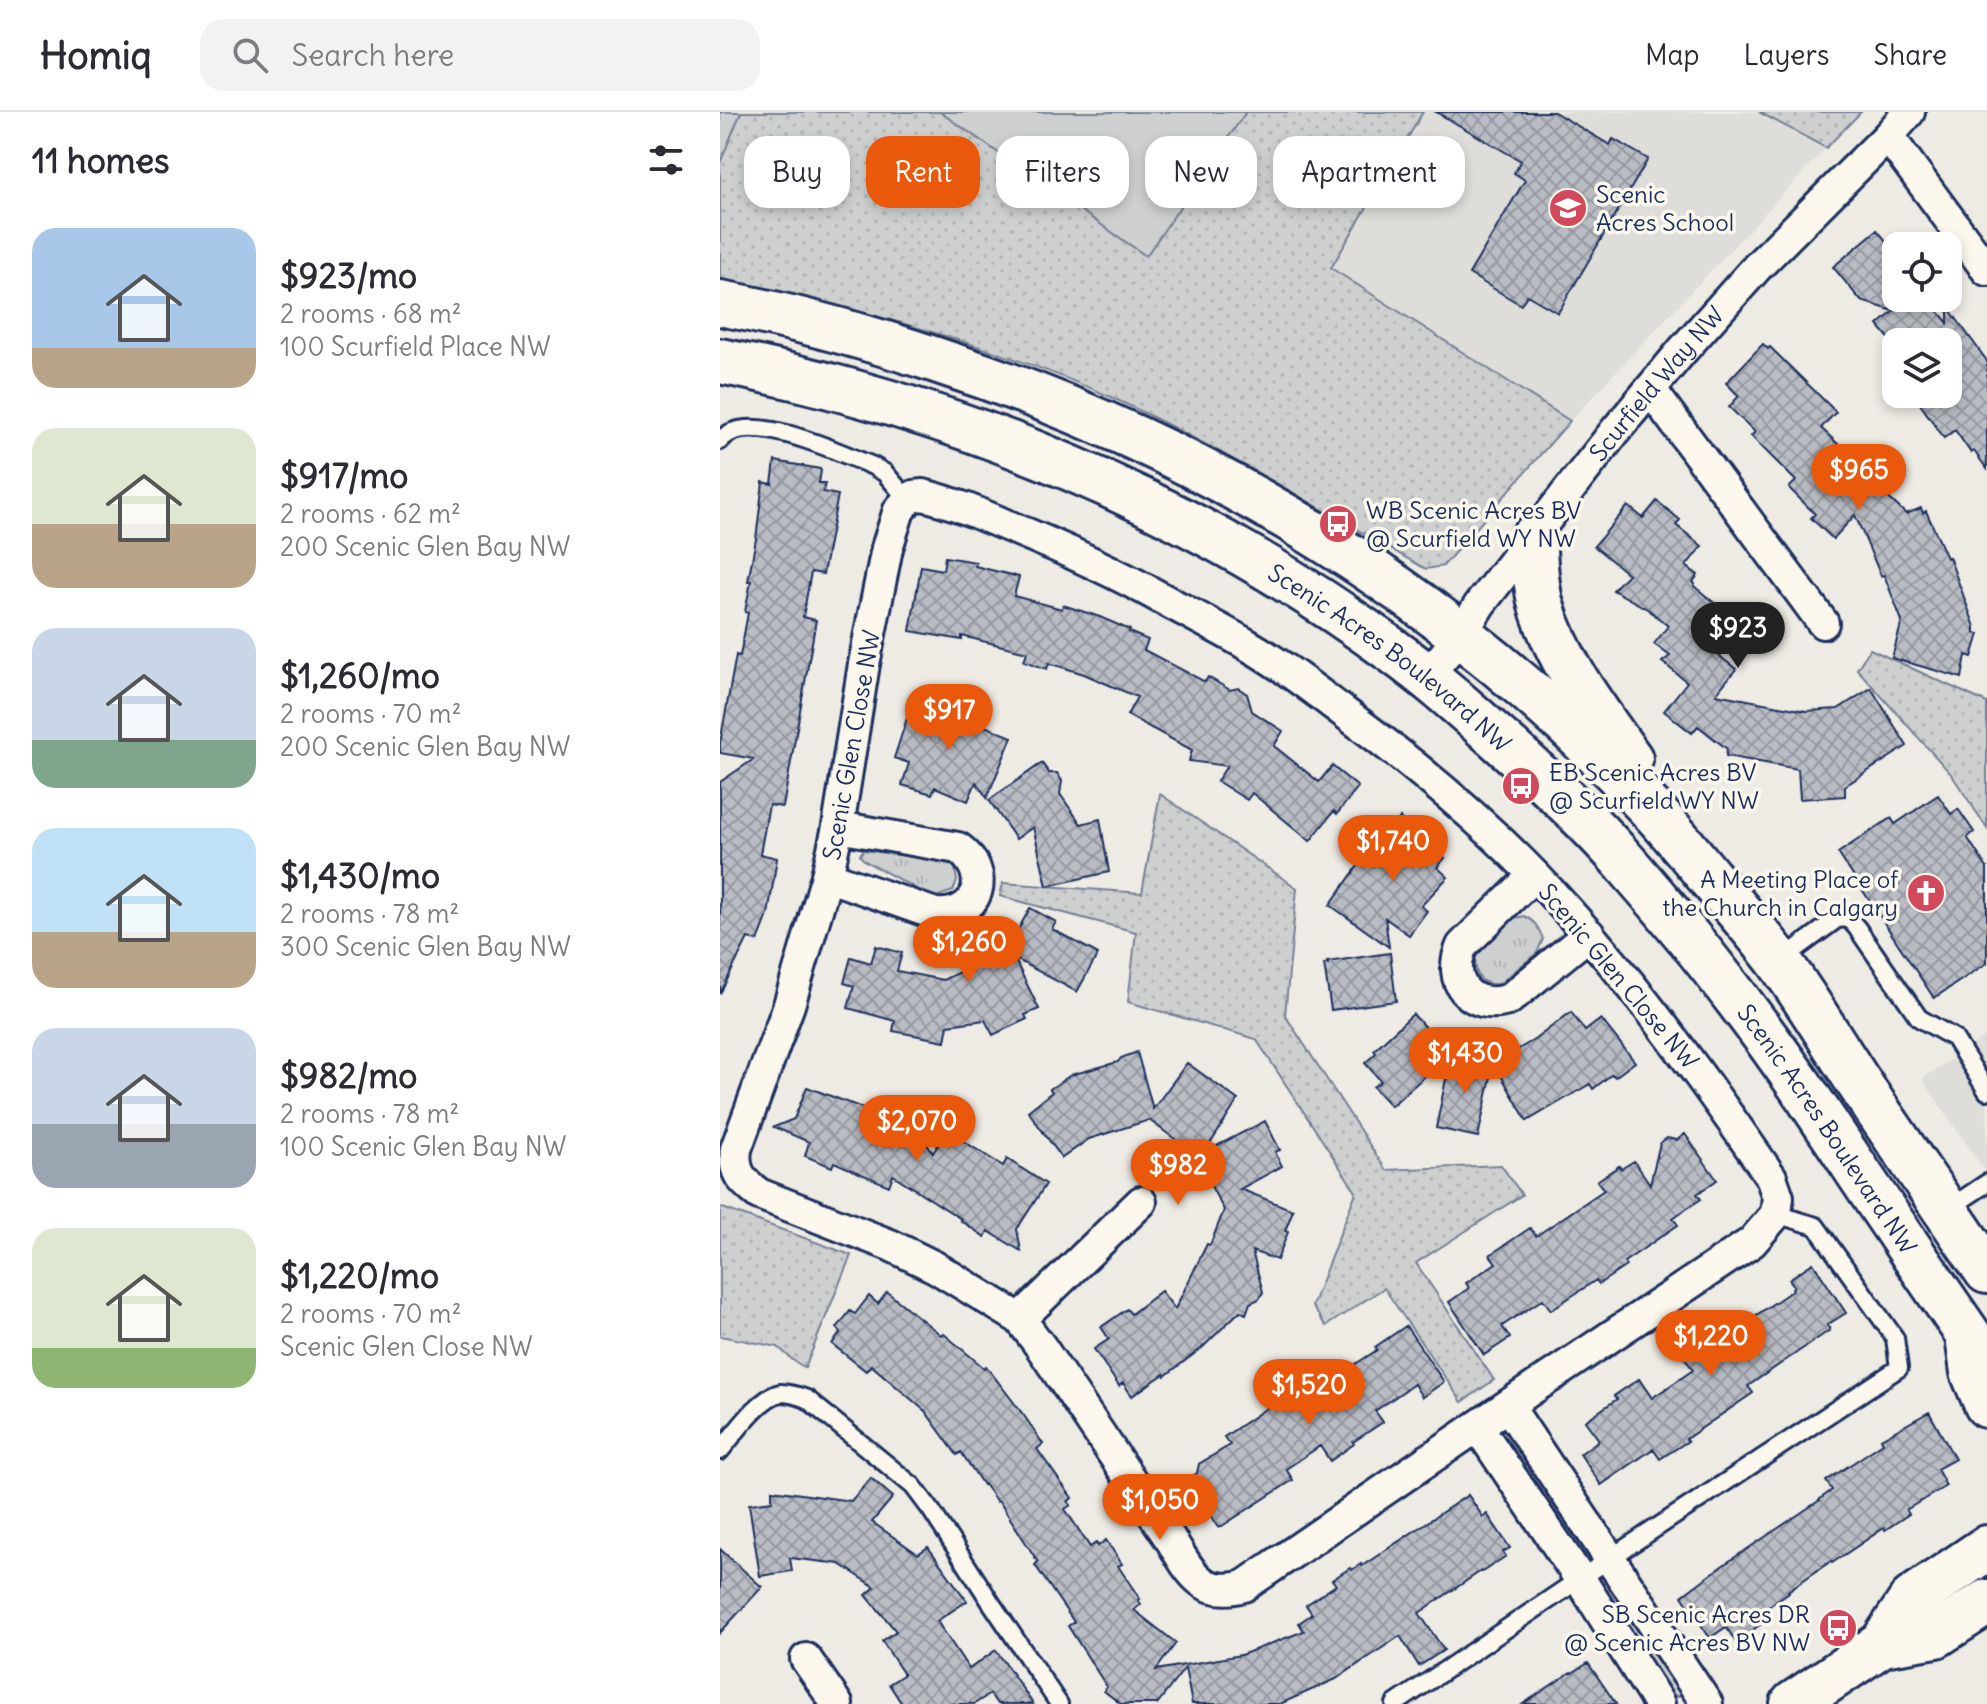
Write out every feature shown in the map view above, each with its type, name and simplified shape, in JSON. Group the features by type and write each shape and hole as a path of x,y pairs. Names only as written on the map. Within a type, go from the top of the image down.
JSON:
{"street":[{"name":"Scurfield Way NW","path":"1427,676 1616,430 1682,351 1758,266 1909,112"},
{"path":"1888,136 1987,270"},
{"path":"720,303 886,343 1072,408 1226,481 1356,560 1428,610 1557,717 1654,812 1779,962 1987,1271"},
{"name":"Scenic Acres Boulevard NW","path":"720,361 800,379 929,415 1013,444 1122,490 1278,575 1427,676 1549,783 1626,863 1682,929 1801,1087 1978,1348"},
{"path":"1651,390 1823,623"},
{"name":"Scenic Glen Close NW","path":"923,495 956,504 1114,572 1281,666 1398,753 1451,797 1534,875 1589,934 1697,1070 1771,1177 1778,1197 1776,1214 1752,1242 1244,1586 1218,1589 1197,1579 1020,1319 935,1267 890,1245 759,1194 746,1184 734,1163 736,1149 789,1005 827,876 887,548 899,510 908,500 923,495"},
{"path":"1533,538 1541,603 1556,644 1593,707 1640,774 1654,812"},
{"path":"827,876 935,914 947,915 967,906 978,886 974,864 958,848 838,827"},
{"path":"1534,875 1462,946 1455,969 1465,991 1485,1003 1508,1000 1589,934"},
{"path":"1020,1319 1141,1202"},
{"path":"1978,1348 1973,1372 1987,1405"},
{"path":"1508,1406 1707,1704"},
{"path":"1478,1427 1659,1704"},
{"path":"1793,1704 1882,1644 1912,1599 1987,1548"},
{"path":"1882,1644 1936,1635 1987,1602"},
{"path":"806,1659 837,1704"}],"lane":[{"path":"720,441 725,435 746,428 779,431 873,466 885,473 908,500"},
{"path":"1779,962 1837,919 1848,918 1919,1018 1954,1038 1987,1091"},
{"path":"1946,1210 1987,1183"},
{"path":"1395,1704 1899,1368 1895,1338 1816,1226 1776,1214"},
{"path":"720,1451 763,1402 778,1393 807,1399 913,1486 1059,1704"}],"shaded area":[{"name":"Scenic Acres School","path":"1423,112 1759,112 1826,148 1570,421 1331,267 1366,208 1465,208 1465,136 1409,136"},
{"path":"1987,1035 1987,1174 1922,1079"}],"green space":[{"path":"720,112 1423,112 1409,136 1273,136 1273,208 1366,208 1331,268 1570,421 1443,566 1426,569 1193,438 1079,384 1012,358 908,325 720,279"},
{"path":"720,112 741,112 720,163"},
{"path":"940,112 1246,112 1229,136 1145,136 1145,208 1179,208 1146,256 1077,208 1129,208 1129,136 996,136 996,151 980,140 980,136 974,136"},
{"path":"1759,112 1861,112 1826,148"},
{"path":"1870,649 1987,703 1987,828 1951,774 1857,669"},
{"path":"1160,794 1297,888 1285,1015 1386,1170 1501,1165 1522,1195 1416,1263 1494,1380 1462,1402 1384,1288 1326,1326 1312,1306 1356,1192 1256,1039 1128,1002 1136,932 1000,896 1003,883 1142,893"},
{"path":"864,850 945,861 955,868 957,881 953,891 933,898 865,861 860,856"},
{"path":"1524,916 1536,925 1543,939 1537,953 1499,984 1486,983 1477,972 1475,954 1511,919"},
{"path":"720,1207 851,1255 805,1368 778,1347 720,1336"},
{"path":"1512,1439 1516,1440 1593,1555 1584,1562 1506,1446"},
{"path":"1606,1573 1683,1692 1678,1697 1597,1580"}],"building":[{"path":"1436,112 1554,112 1610,145 1613,139 1648,159 1558,313 1527,295 1521,305 1469,274 1525,180 1514,173 1521,161"},
{"path":"1877,230 1882,236 1882,307 1861,301 1833,267"},
{"path":"1893,312 1939,312 1948,323 1948,312 1952,312 1987,361 1987,469 1955,430 1944,438 1923,408 1962,408 1962,328 1882,330 1878,325"},
{"path":"1763,344 1768,349 1770,347 1836,412 1821,428 1858,463 1854,466 1906,514 1921,508 1923,513 1926,511 1949,557 1975,633 1979,634 1972,657 1966,655 1962,678 1892,658 1902,621 1855,515 1833,539 1811,518 1815,514 1789,488 1796,481 1751,436 1755,432 1729,407 1739,396 1726,383"},
{"path":"775,461 820,469 819,483 825,483 823,492 838,495 823,574 811,572 803,617 816,620 783,807 769,805 760,854 777,858 768,915 758,941 748,938 720,994 720,782 754,759 720,753 720,743 736,655 740,656 748,613 745,612 751,581 748,581 763,482 772,484"},
{"path":"1657,501 1680,520 1676,525 1702,546 1686,566 1698,575 1694,586 1719,607 1703,628 1715,638 1708,647 1736,669 1716,694 1806,711 1838,709 1871,688 1907,746 1845,786 1845,796 1800,799 1798,769 1726,756 1727,749 1698,726 1692,733 1664,711 1687,682 1662,662 1670,656 1654,644 1668,626 1649,610 1613,590 1628,574 1594,546 1628,506 1643,518"},
{"path":"945,557 976,562 975,566 1019,577 1014,596 1062,609 1063,605 1100,617 1148,640 1144,650 1205,682 1208,677 1230,690 1238,688 1247,694 1252,711 1283,731 1274,746 1319,782 1332,766 1358,787 1310,841 1252,793 1247,800 1217,781 1227,766 1189,761 1192,750 1127,715 1137,697 1084,674 1049,663 1047,669 1024,661 1027,652 962,636 962,640 910,631 921,566 943,570"},
{"path":"913,700 1012,737 987,798 976,782 968,801 935,787 932,794 902,785 909,763 894,758"},
{"path":"1042,763 1049,773 1057,773 1062,781 1060,794 1081,824 1100,819 1109,872 1047,886 1033,827 1016,839 989,800"},
{"name":"A Meeting Place of the Church in Calgary","path":"1938,795 1951,814 1958,809 1974,832 1967,837 1987,868 1987,963 1934,998 1838,853 1891,818 1895,824"},
{"path":"1400,818 1412,829 1416,825 1431,839 1428,842 1445,858 1437,867 1448,877 1421,906 1427,911 1409,935 1385,918 1389,947 1330,905 1363,859"},
{"path":"1030,908 1056,922 1052,929 1098,954 1077,992 1014,958 1039,1009 1025,1015 1027,1019 993,1035 985,1020 948,1025 945,1041 893,1031 895,1021 848,1008 854,986 844,983 851,957 871,963 876,946 902,953 897,971 943,980 1008,948"},
{"path":"1390,953 1396,1001 1331,1010 1324,964"},
{"path":"1571,1012 1585,1031 1601,1019 1635,1062 1615,1077 1612,1074 1593,1089 1590,1084 1527,1121 1494,1063 1534,1040"},
{"path":"1413,1014 1449,1055 1391,1106 1373,1087 1381,1081 1365,1063 1376,1053 1374,1050"},
{"path":"1137,1052 1153,1109 1187,1063 1238,1100 1205,1152 1265,1121 1280,1150 1275,1152 1282,1166 1240,1189 1293,1210 1277,1260 1252,1251 1263,1292 1259,1299 1250,1303 1246,1314 1240,1311 1202,1348 1132,1396 1123,1383 1119,1386 1094,1349 1109,1339 1101,1327 1127,1309 1131,1314 1161,1291 1175,1309 1207,1244 1210,1245 1224,1210 1195,1157 1198,1156 1149,1120 1089,1139 1062,1158 1028,1111 1052,1092 1050,1089 1071,1075 1118,1062"},
{"path":"1451,1054 1494,1063 1478,1137 1436,1128"},
{"path":"807,1087 865,1109 870,1104 910,1120 933,1153 945,1134 955,1140 957,1137 1003,1166 1007,1159 1046,1184 1017,1229 1021,1251 988,1231 985,1237 893,1175 889,1186 834,1162 832,1167 805,1156 809,1142 774,1127 794,1119"},
{"path":"1685,1134 1717,1180 1697,1194 1701,1199 1673,1218 1678,1225 1624,1262 1626,1266 1599,1284 1596,1280 1551,1310 1543,1299 1502,1326 1510,1338 1484,1355 1449,1302 1469,1288 1466,1283 1496,1263 1490,1255 1530,1228 1536,1236 1604,1190 1597,1181 1619,1166 1621,1169 1634,1161 1650,1184 1660,1143 1667,1138 1677,1140"},
{"path":"1813,1263 1846,1313 1827,1325 1830,1330 1748,1386 1753,1393 1686,1439 1688,1441 1660,1459 1653,1449 1601,1485 1580,1454 1599,1440 1585,1421 1639,1379 1652,1398 1693,1370 1682,1354 1744,1315 1750,1314 1752,1318 1793,1290 1789,1279"},
{"path":"887,1292 984,1368 986,1366 1025,1417 1043,1444 1037,1449 1072,1498 1068,1502 1071,1505 1065,1509 1090,1547 1106,1540 1122,1564 1118,1566 1140,1599 1141,1604 1134,1610 1176,1643 1156,1670 1241,1655 1304,1631 1299,1623 1312,1614 1306,1605 1336,1585 1332,1580 1350,1568 1362,1566 1468,1495 1483,1517 1487,1514 1510,1548 1503,1552 1506,1556 1419,1613 1444,1650 1419,1666 1400,1636 1336,1679 1280,1704 1192,1704 1185,1668 1157,1704 1121,1704 1104,1691 1107,1687 1068,1626 1074,1622 1035,1565 1038,1562 999,1501 983,1485 961,1452 957,1455 925,1411 871,1365 866,1371 832,1344 841,1332 837,1328 850,1311 855,1314 869,1296 878,1304"},
{"path":"1406,1326 1444,1382 1422,1397 1414,1384 1375,1411 1383,1422 1354,1444 1330,1461 1320,1446 1286,1469 1293,1480 1219,1528 1189,1479 1197,1473 1199,1464 1230,1445 1224,1437 1299,1382 1308,1395 1377,1350 1375,1347"},
{"path":"1929,1412 1955,1459 1937,1469 1946,1486 1906,1510 1909,1514 1885,1530 1831,1561 1788,1591 1755,1616 1761,1624 1736,1642 1726,1627 1710,1638 1682,1596 1820,1500 1832,1490 1826,1481 1883,1443 1881,1439"},
{"path":"871,1478 893,1497 872,1522 918,1554 928,1547 967,1601 937,1621 969,1669 996,1650 1033,1704 997,1704 990,1694 974,1704 902,1704 889,1684 903,1673 882,1641 896,1631 866,1595 875,1587 840,1564 790,1558 792,1571 760,1576 749,1504 772,1501 772,1490 851,1501"},
{"path":"720,1549 762,1587 720,1633"},
{"path":"1588,1663 1616,1704 1523,1704 1571,1672"}],"place":[{"name":"Scenic Acres School","path":"1568,208"},
{"name":"WB Scenic Acres BV @ Scurfield WY NW","path":"1338,524"},
{"name":"EB Scenic Acres BV @ Scurfield WY NW","path":"1521,786"},
{"name":"A Meeting Place of the Church in Calgary","path":"1926,893"},
{"name":"SB Scenic Acres DR @ Scenic Acres BV NW","path":"1838,1628"}]}
